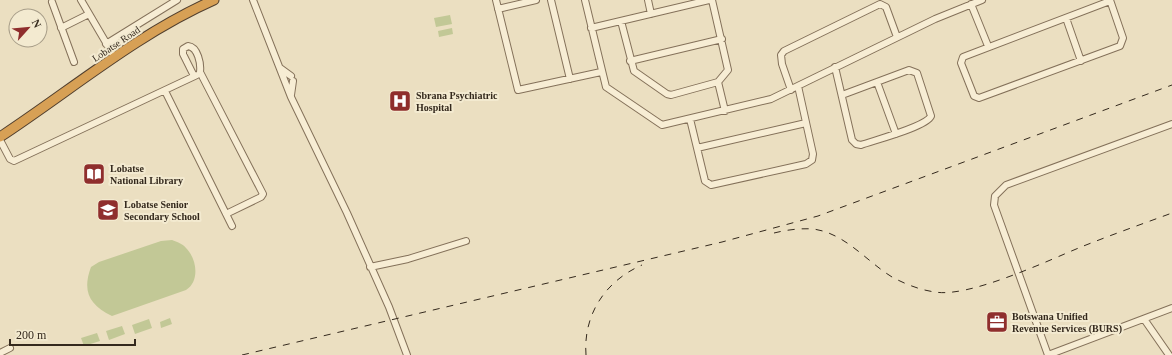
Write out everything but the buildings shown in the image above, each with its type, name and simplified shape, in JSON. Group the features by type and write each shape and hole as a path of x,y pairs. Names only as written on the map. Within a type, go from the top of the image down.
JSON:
{"highway":[{"name":"Lobatse Road","path":"0,132 34,113 164,26 210,1"},
{"name":"Lobatse Road","path":"0,141 34,113"}],"street":[{"path":"80,0 115,58"},
{"path":"106,44 177,0"},
{"path":"253,0 290,97 389,307 407,355"},
{"path":"496,0 518,90 601,72"},
{"path":"498,9 536,0"},
{"path":"551,0 570,79"},
{"path":"585,0 601,72 609,90 659,125 725,111 771,99 897,37 982,0"},
{"path":"648,0 652,14"},
{"path":"591,28 621,21 652,14 711,0 729,68 718,82 668,95 635,73 630,61 621,21"},
{"path":"1110,1 1123,41 1120,46 978,98 974,96 960,60 963,57 988,46 1110,1"},
{"path":"52,2 74,62"},
{"path":"791,90 781,57 783,52 880,4 886,7 897,37"},
{"path":"971,4 988,46"},
{"path":"61,28 89,14"},
{"path":"1066,18 1081,61"},
{"path":"630,61 722,40"},
{"path":"194,76 183,54 185,47 188,46 193,47 201,64 200,72 263,194 226,214"},
{"path":"277,65 292,78 290,97"},
{"path":"835,67 842,95 854,143 861,145 896,134 928,120 931,116 917,74 909,70 842,95"},
{"path":"0,141 10,159 14,161 165,91 200,72"},
{"path":"718,82 725,111"},
{"path":"876,82 896,134"},
{"path":"690,119 705,180 712,186 806,164 813,156 798,86"},
{"path":"165,91 232,226"},
{"path":"697,148 806,122"},
{"path":"1172,124 1006,185 995,196 994,202 996,213 1048,355 1172,308"},
{"path":"370,267 408,259 466,241"},
{"path":"1144,319 1169,355"},
{"path":"0,353 10,348"}],"green space":[{"path":"450,15 452,24 436,27 434,18"},
{"path":"452,28 453,34 439,37 438,31"},
{"path":"172,240 185,247 193,258 195,264 195,276 190,286 186,290 112,316 104,312 93,302 87,283 91,267 99,262 161,241"},
{"path":"170,318 172,324 161,328 160,322"},
{"path":"149,319 152,328 135,334 132,325"},
{"path":"122,326 125,334 109,340 106,331"},
{"path":"97,333 100,341 84,346 81,338"}],"railway":[{"path":"242,355 722,242 818,216 1172,85"},
{"path":"774,233 803,229 813,229 825,232 855,248 882,271 897,280 924,290 950,292 987,284 1008,277 1172,213"},
{"path":"586,355 588,326 599,301 617,280 642,265"}],"place":[{"name":"Sbrana Psychiatric Hospital","path":"400,101"},
{"name":"Lobatse National Library","path":"94,174"},
{"name":"Lobatse Senior Secondary School","path":"108,210"},
{"name":"Botswana Unified Revenue Services (BURS)","path":"997,322"}]}
